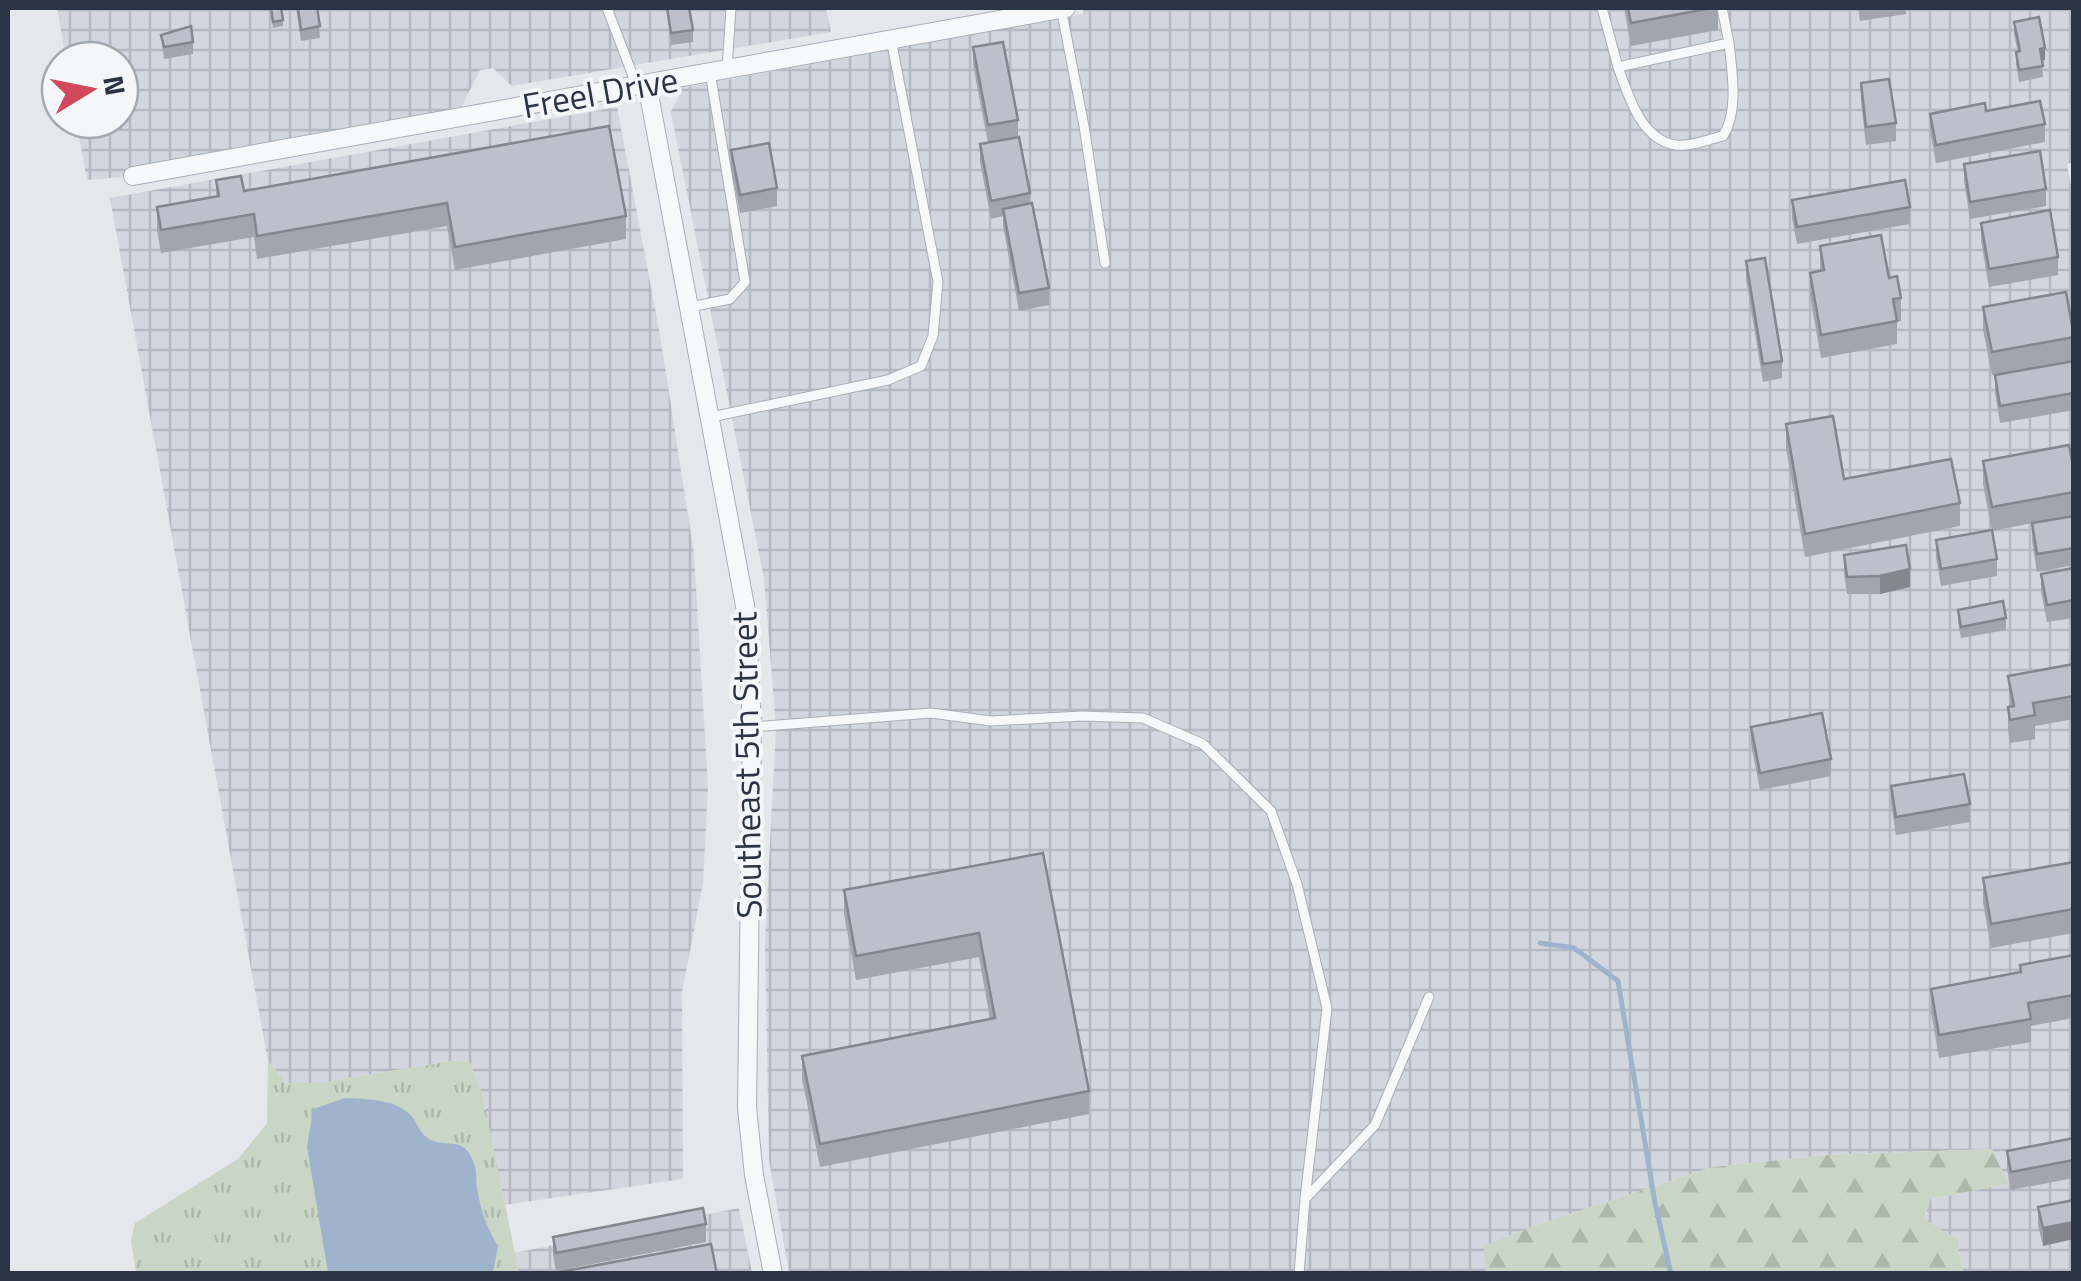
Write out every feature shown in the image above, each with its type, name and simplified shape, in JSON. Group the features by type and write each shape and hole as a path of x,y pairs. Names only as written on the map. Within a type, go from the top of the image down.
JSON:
{"street":[{"name":"Freel Drive","path":"133,176 1064,8"},
{"name":"Southeast 5th Street","path":"642,84 690,307 746,612 752,727 747,1108 754,1175 773,1274"}],"lane":[{"path":"607,8 642,84"},
{"path":"690,307 730,299 745,282 718,70 731,8"},
{"path":"1064,8 1105,264"},
{"path":"1602,8 1632,106 1658,138 1678,146 1723,136 1730,126 1733,80 1722,8"},
{"path":"711,417 888,380 921,366 933,336 938,282 891,39"},
{"path":"1618,67 1729,43"},
{"path":"752,727 931,713 992,721 1082,716 1143,718 1203,744 1272,812 1297,884 1327,1008 1298,1274"},
{"path":"1305,1198 1375,1125 1429,997"}],"shaded area":[{"path":"57,8 826,8 831,32 512,86 493,68 480,70 456,118 133,176 87,180 80,140 140,140 140,40 63,40"},
{"path":"1083,8 2072,8 2074,162 2067,164 2074,204 2073,1273 1963,1273 1957,1239 1924,1220 1930,1199 2007,1184 1992,1149 1827,1155 1713,1167 1485,1246 1485,1273 789,1273 769,1160 765,942 776,727 764,578 671,112 682,88 1083,14"},
{"path":"617,107 660,335 694,554 708,787 703,883 682,992 683,1179 504,1205 483,1097 470,1063 459,1060 318,1083 286,1083 268,1061 110,198"},
{"path":"739,1208 752,1273 519,1273 514,1253"}],"green space":[{"path":"459,1060 470,1063 483,1097 519,1273 136,1273 131,1240 135,1223 238,1159 267,1123 268,1061 286,1083 318,1083"},
{"path":"1992,1149 2008,1184 1930,1199 1924,1219 1957,1239 1963,1273 1485,1273 1484,1246 1713,1167 1827,1155"}],"water":[{"path":"345,1098 393,1104 410,1114 431,1140 466,1149 475,1167 484,1218 498,1246 493,1273 328,1273 307,1147 313,1109"}],"building":[{"path":"271,8 281,8 283,20 273,22"},
{"path":"298,8 317,8 320,26 301,30"},
{"path":"667,8 689,8 693,30 671,33"},
{"path":"1628,8 1712,8 1631,23"},
{"path":"2039,17 2045,48 2040,49 2043,66 2019,70 2014,22"},
{"path":"191,26 193,42 164,47 161,35"},
{"path":"1003,42 1018,120 988,125 973,47"},
{"path":"1889,79 1896,123 1866,127 1861,83"},
{"path":"2040,101 2045,124 1936,145 1930,114 1985,103 1986,111"},
{"path":"609,126 626,216 455,247 447,203 257,236 254,214 161,230 157,207 219,196 216,180 241,176 244,191"},
{"path":"1019,137 1030,193 991,201 980,144"},
{"path":"769,143 777,188 740,195 731,150"},
{"path":"2040,151 2046,189 1970,202 1964,164"},
{"path":"1905,180 1910,207 1797,227 1792,200"},
{"path":"1032,203 1049,288 1019,293 1003,209"},
{"path":"2050,210 2058,257 1989,269 1981,223"},
{"path":"1881,235 1889,278 1897,276 1901,298 1893,299 1897,321 1821,335 1810,273 1824,270 1820,246"},
{"path":"1765,258 1782,361 1763,364 1746,261"},
{"path":"2066,292 2074,337 1992,352 1983,307"},
{"path":"2074,361 2074,393 2000,406 1995,375"},
{"path":"1833,416 1844,479 1951,459 1960,503 1805,534 1786,424"},
{"path":"2069,445 2074,492 1992,507 1983,461"},
{"path":"2074,516 2074,548 2037,554 2032,523"},
{"path":"1992,530 1997,559 1941,569 1936,540"},
{"path":"1906,545 1910,569 1880,576 1847,577 1844,555"},
{"path":"2074,568 2074,600 2047,605 2041,574"},
{"path":"2003,601 2006,618 1961,627 1958,610"},
{"path":"2074,664 2074,696 2033,703 2035,715 2010,720 2008,707 2014,706 2008,676"},
{"path":"1822,713 1831,759 1760,773 1751,727"},
{"path":"1964,774 1970,804 1896,817 1891,786"},
{"path":"1043,853 1089,1091 820,1144 802,1056 995,1018 979,933 856,956 844,890"},
{"path":"2074,862 2074,909 1991,924 1983,878"},
{"path":"2074,955 2074,995 2028,1003 2031,1019 1939,1035 1931,989 2021,972 2020,965"},
{"path":"2074,1138 2074,1160 2011,1172 2007,1151"},
{"path":"2074,1200 2074,1222 2043,1228 2038,1207"},
{"path":"703,1208 706,1224 556,1253 553,1237"},
{"path":"711,1244 717,1274 560,1272"}],"waterway":[{"path":"1540,943 1574,948 1618,981 1655,1203 1671,1274"}]}
